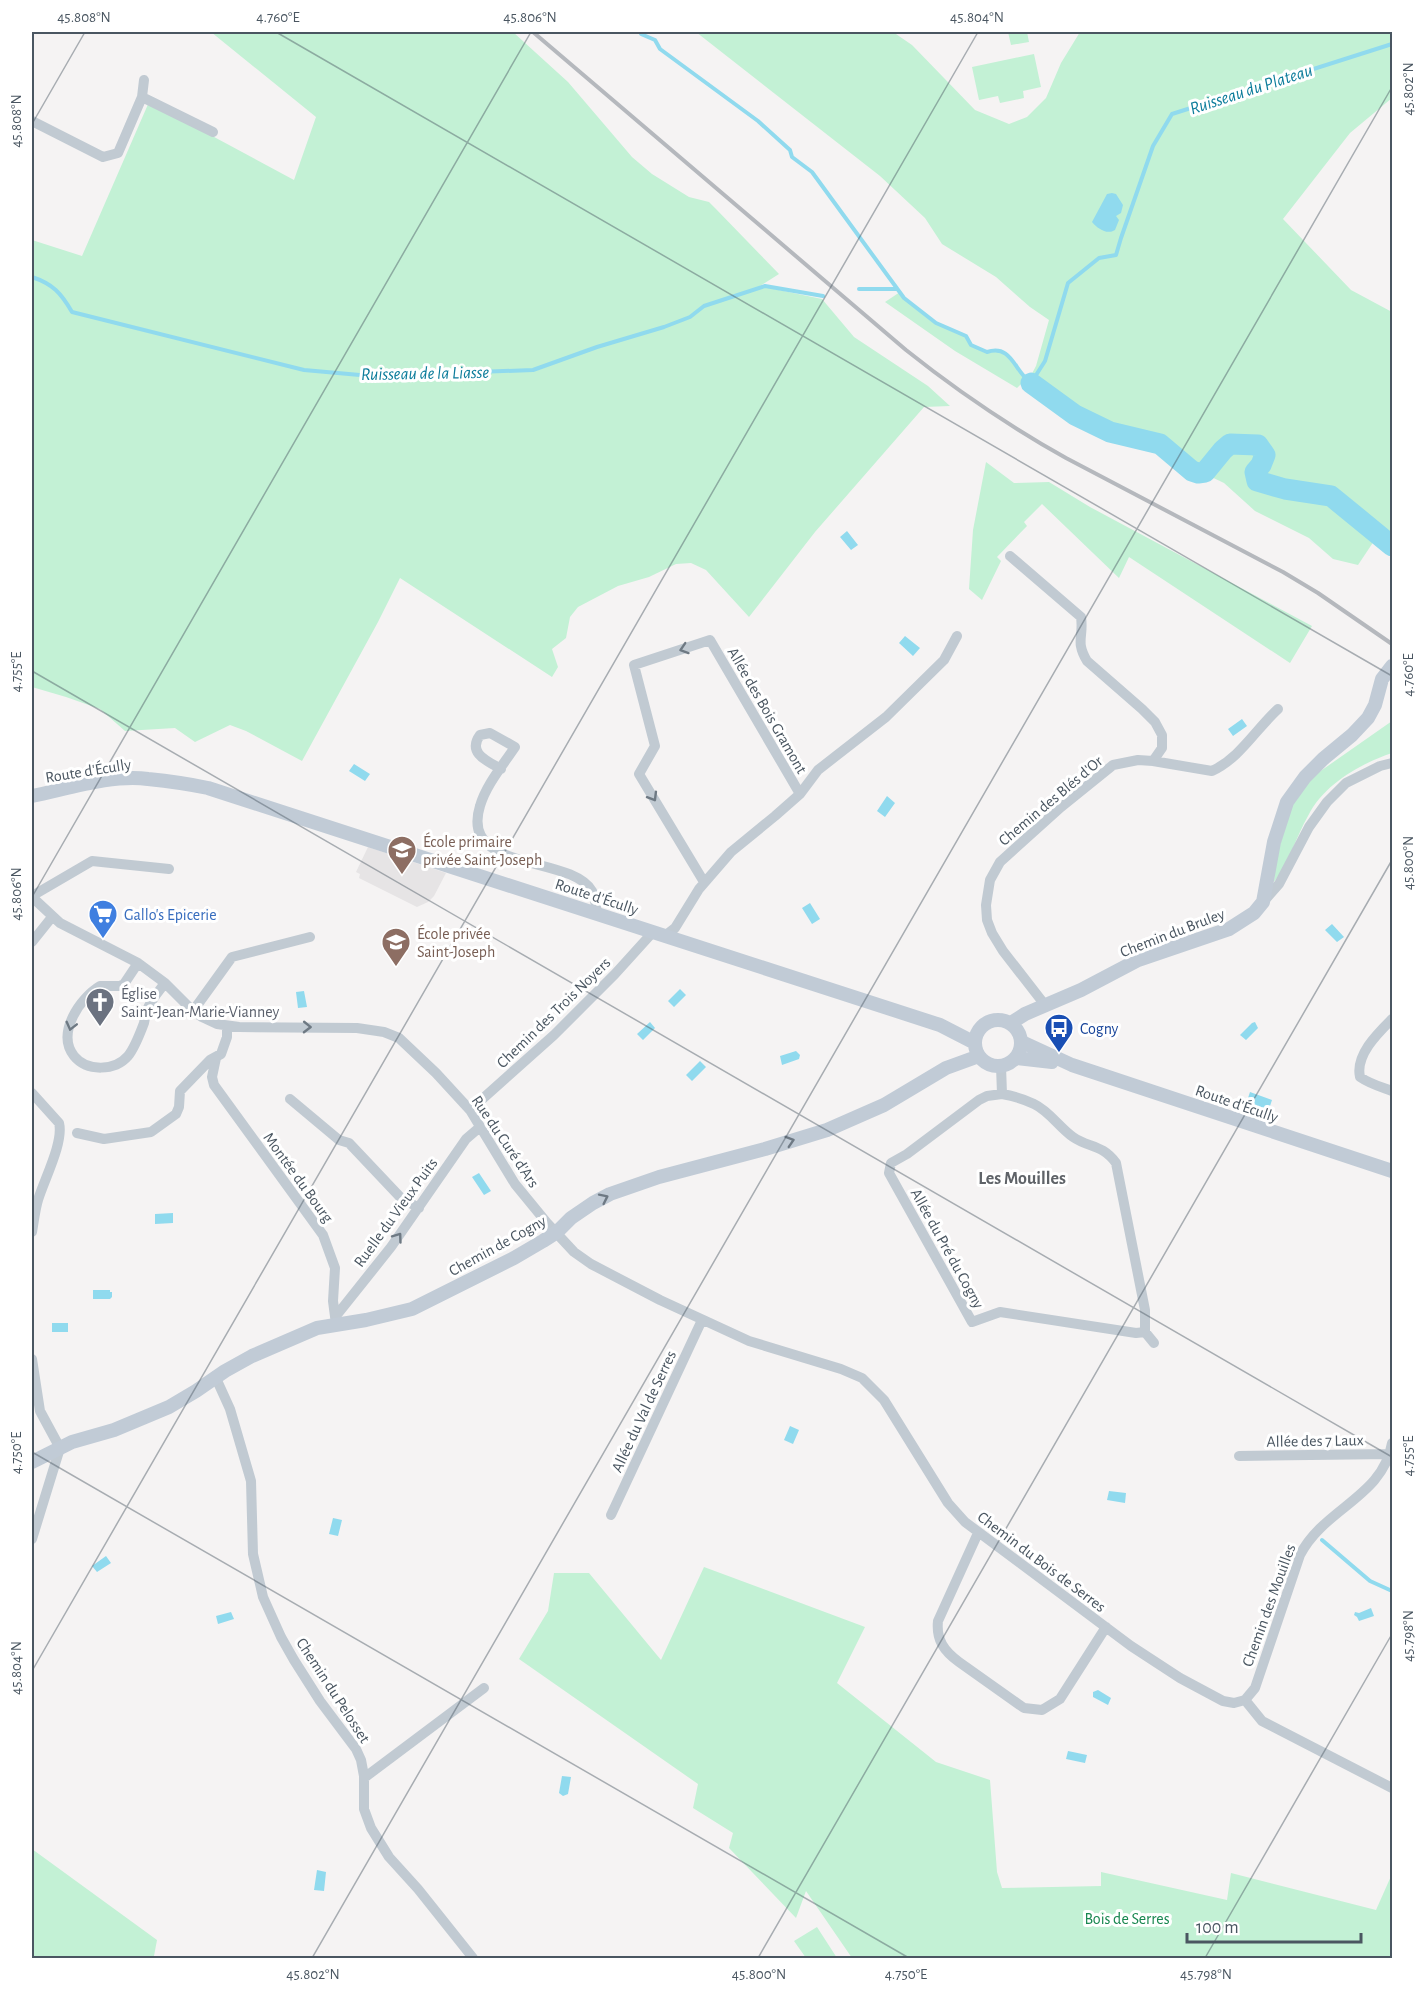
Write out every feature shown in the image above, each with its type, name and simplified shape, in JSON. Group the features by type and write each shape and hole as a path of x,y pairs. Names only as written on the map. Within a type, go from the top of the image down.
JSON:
{"street":[{"path":"32,121 103,157 118,153 142,97 144,80"},
{"path":"142,97 213,132"},
{"path":"1010,556 1081,617 1079,641 1086,661 1155,722 1162,735 1162,748 1153,761"},
{"name":"Chemin des Trois Noyers","path":"470,1110 554,1035 629,960 660,934 675,928 704,882 731,852 800,794 818,770 886,717 944,660 957,636"},
{"name":"Allée des Bois Gramont","path":"704,882 639,774 656,746 634,665 710,640 800,794"},
{"path":"1263,902 1274,842 1287,802 1313,768 1352,735 1368,718 1375,705 1382,679 1392,666"},
{"name":"Chemin des Blés d'Or","path":"1043,1006 1003,951 987,920 986,905 990,880 1000,862 1061,807 1113,765 1138,760 1212,771 1226,764 1262,723 1278,709"},
{"name":"Chemin du Bruley","path":"1011,1023 1147,956 1229,928 1254,913 1279,884 1309,827 1327,802 1346,783 1380,766 1392,763"},
{"path":"501,769 480,805 478,830 481,837 490,847 506,855 566,873 583,882 592,891 597,914"},
{"name":"Route d'Écully","path":"32,796 104,781 157,776 176,777 940,1025 980,1029"},
{"path":"77,1133 104,1139 150,1132 176,1114 180,1091 210,1060 221,1054 225,1044 227,1026 202,1017 193,1011 165,983 138,963 52,917 32,896 92,861 169,870"},
{"path":"32,942 52,917"},
{"path":"193,1011 236,954 310,937"},
{"path":"138,963 124,984 100,986 88,996 74,1015 69,1035 72,1052 75,1058 83,1064 99,1068 117,1065 126,1058 143,1026 146,1011 165,983"},
{"path":"1021,1038 1043,1006"},
{"path":"997,1019 1011,1023 1017,1028 1021,1038 1020,1053 1007,1065 986,1063 977,1050 980,1029 987,1022 997,1019"},
{"path":"1392,1019 1380,1031 1363,1056 1358,1068 1360,1077 1376,1086 1392,1091"},
{"name":"Route d'Écully","path":"940,1025 977,1050"},
{"name":"Rue du Curé d'Ars","path":"227,1026 357,1028 384,1032 399,1038 470,1110 515,1184 557,1232"},
{"name":"Route d'Écully","path":"1021,1038 1072,1065"},
{"name":"Chemin de Cogny","path":"32,1462 72,1442 114,1430 169,1407 196,1391 215,1376 252,1356 306,1332 336,1320 366,1320 412,1309 514,1258 557,1232 571,1218 610,1194 659,1177 827,1130 884,1105 977,1050"},
{"name":"Montée du Bourg","path":"216,1058 212,1071 214,1085 323,1235 335,1268 333,1301 336,1320"},
{"name":"Route d'Écully","path":"1016,1058 1032,1058 1072,1065 1392,1171"},
{"path":"1001,1066 1002,1094 1036,1105 1075,1138 1099,1147 1110,1154 1116,1163 1145,1310 1145,1332 1154,1343"},
{"path":"32,1093 59,1123 60,1129 52,1163 38,1199 32,1232"},
{"name":"Allée du Pré du Cogny","path":"1002,1094 987,1096 972,1105 915,1148 891,1162 889,1173 972,1322 1000,1312 1136,1334 1145,1332"},
{"path":"290,1099 339,1140 349,1143 401,1198 419,1208"},
{"name":"Ruelle du Vieux Puits","path":"336,1320 419,1208 466,1139 480,1127"},
{"name":"Chemin du Bois de Serres","path":"557,1232 574,1252 591,1264 702,1320 749,1341 841,1369 862,1378 884,1400 948,1503 978,1533 1165,1669 1223,1701 1234,1703 1245,1700"},
{"name":"Allée du Val de Serres","path":"611,1515 702,1320"},
{"path":"32,1359 40,1410 60,1448 32,1539"},
{"name":"Chemin du Pelosset","path":"215,1376 230,1409 251,1481 253,1554 263,1597 303,1675 356,1749 361,1760 364,1778 364,1809 371,1828 389,1857 418,1889 473,1959"},
{"name":"Allée des 7 Laux","path":"1239,1456 1391,1448"},
{"name":"Chemin des Mouilles","path":"1245,1700 1255,1688 1300,1555 1307,1542 1327,1521 1370,1487 1382,1472 1391,1448"},
{"path":"978,1533 938,1621 939,1640 949,1655 1024,1708 1042,1710 1060,1699 1106,1627"},
{"path":"364,1778 484,1688"},
{"path":"1245,1700 1262,1721 1392,1788"}],"shaded area":[{"name":"École primaire privée Saint-Joseph","path":"368,847 446,873 434,896 417,907 359,878 360,874 356,872"}],"green space":[{"path":"211,32 513,32 568,82 632,157 652,174 689,197 709,202 779,274 760,286 822,299 854,337 928,386 950,406 924,407 815,532 749,617 706,570 691,563 676,564 649,577 618,586 578,607 570,617 566,638 552,649 558,667 552,677 400,578 302,761 230,725 195,742 175,728 125,731 100,709 32,687 32,240 82,256 149,102 294,180 316,117"},
{"path":"696,32 893,32 912,45 975,110 1009,124 1027,117 1046,98 1061,63 1080,32 1392,32 1392,98 1350,133 1283,219 1351,290 1392,312 1392,548 1378,535 1358,565 1333,559 1309,538 1255,511 1224,483 1203,473 1192,471 1160,444 1110,432 1075,415 1028,381 1036,366 1049,320 1030,307 996,277 942,244 925,218 880,176"},
{"path":"1008,32 1027,32 1029,42 1011,45"},
{"path":"1034,54 1041,87 1023,91 1024,98 1000,103 998,96 979,100 972,67"},
{"path":"900,292 904,298 936,323 966,336 971,344 987,352 1000,351 1006,354 1026,379 1017,388 955,351 885,302"},
{"path":"1096,428 1110,434 1159,446 1167,453 1115,442"},
{"path":"986,462 1014,483 1049,482 1090,507 1312,626 1290,663 1129,557 1119,578 1042,504 1024,522 1027,526 997,557 1001,561 982,600 969,589 973,530"},
{"path":"1392,721 1392,753 1356,769 1323,794 1308,816 1284,867 1274,882 1275,862 1291,807 1312,777"},
{"name":"Bois de Serres","path":"704,1567 865,1627 837,1683 936,1762 990,1780 997,1872 1002,1888 1101,1886 1101,1872 1227,1900 1231,1873 1376,1910 1392,1874 1392,1958 852,1958 806,1891 796,1918 729,1848 733,1833 693,1808 698,1784 519,1659 548,1611 554,1573 589,1573 661,1660"},
{"path":"32,1849 157,1940 154,1956 165,1958 32,1958"},
{"path":"817,1927 837,1958 806,1958 794,1941"}],"water":[{"path":"1107,194 1116,194 1123,205 1121,213 1116,216 1119,220 1115,230 1106,232 1092,222"},
{"path":"847,531 858,545 851,550 840,537"},
{"path":"905,636 920,648 913,656 899,643"},
{"path":"1242,719 1247,726 1233,736 1228,729"},
{"path":"354,764 370,774 365,781 349,771"},
{"path":"887,796 895,803 885,817 877,811"},
{"path":"810,903 820,919 812,924 802,908"},
{"path":"1332,924 1344,937 1337,942 1325,930"},
{"path":"680,989 686,995 674,1007 668,1001"},
{"path":"304,991 307,1007 298,1008 296,992"},
{"path":"650,1022 655,1028 643,1040 637,1034"},
{"path":"1255,1022 1258,1028 1246,1040 1240,1035"},
{"path":"796,1051 800,1055 799,1059 782,1065 780,1056"},
{"path":"700,1061 706,1067 692,1081 686,1075"},
{"path":"1250,1092 1272,1100 1268,1112 1246,1104"},
{"path":"479,1173 491,1191 484,1195 472,1177"},
{"path":"173,1213 173,1223 155,1224 155,1214"},
{"path":"93,1290 110,1290 112,1297 93,1299"},
{"path":"52,1323 68,1323 68,1332 52,1332"},
{"path":"790,1426 799,1430 793,1444 784,1440"},
{"path":"1109,1491 1126,1493 1125,1503 1107,1500"},
{"path":"333,1518 342,1520 338,1536 329,1534"},
{"path":"106,1556 111,1563 97,1572 92,1566"},
{"path":"1371,1608 1374,1616 1359,1621 1354,1615 1355,1612 1359,1613"},
{"path":"231,1612 234,1619 218,1624 216,1616"},
{"path":"1098,1690 1111,1698 1108,1705 1093,1697 1093,1692"},
{"path":"1068,1751 1087,1755 1085,1763 1066,1759"},
{"path":"562,1776 571,1777 568,1794 563,1796 559,1793"},
{"path":"317,1870 326,1872 324,1891 314,1890"}],"waterway":[{"name":"Ruisseau du Plateau","path":"641,32 655,40 660,49 758,121 790,150 792,157 812,172 904,298 936,323 966,336 971,345 987,352 1002,352 1007,355 1031,383 1045,361 1068,283 1099,258 1116,255 1153,146 1172,114 1392,44"},
{"name":"Ruisseau de la Liasse","path":"32,277 56,290 72,312 304,370 371,376 533,370 597,347 664,327 690,317 704,306 765,286 823,296"},
{"name":"Ruisseau de la Liasse","path":"859,289 896,289"},
{"path":"1031,383 1075,415 1110,432 1160,444 1192,471 1198,473 1205,472 1230,444 1258,445 1265,455 1255,472 1257,481 1285,489 1331,496 1392,546"},
{"path":"1322,1540 1370,1581 1392,1591"}],"railway":[{"path":"533,32 906,350 944,379 1024,433 1066,458 1283,572 1392,644"}],"place":[{"name":"École primaire privée Saint-Joseph","path":"402,876"},
{"name":"Gallo's Epicerie","path":"103,940"},
{"name":"École privée Saint-Joseph","path":"396,968"},
{"name":"Église Saint-Jean-Marie-Vianney","path":"100,1028"},
{"name":"Cogny","path":"1059,1054"}],"district":[{"name":"Les Mouilles","path":"1022,1178"}]}
